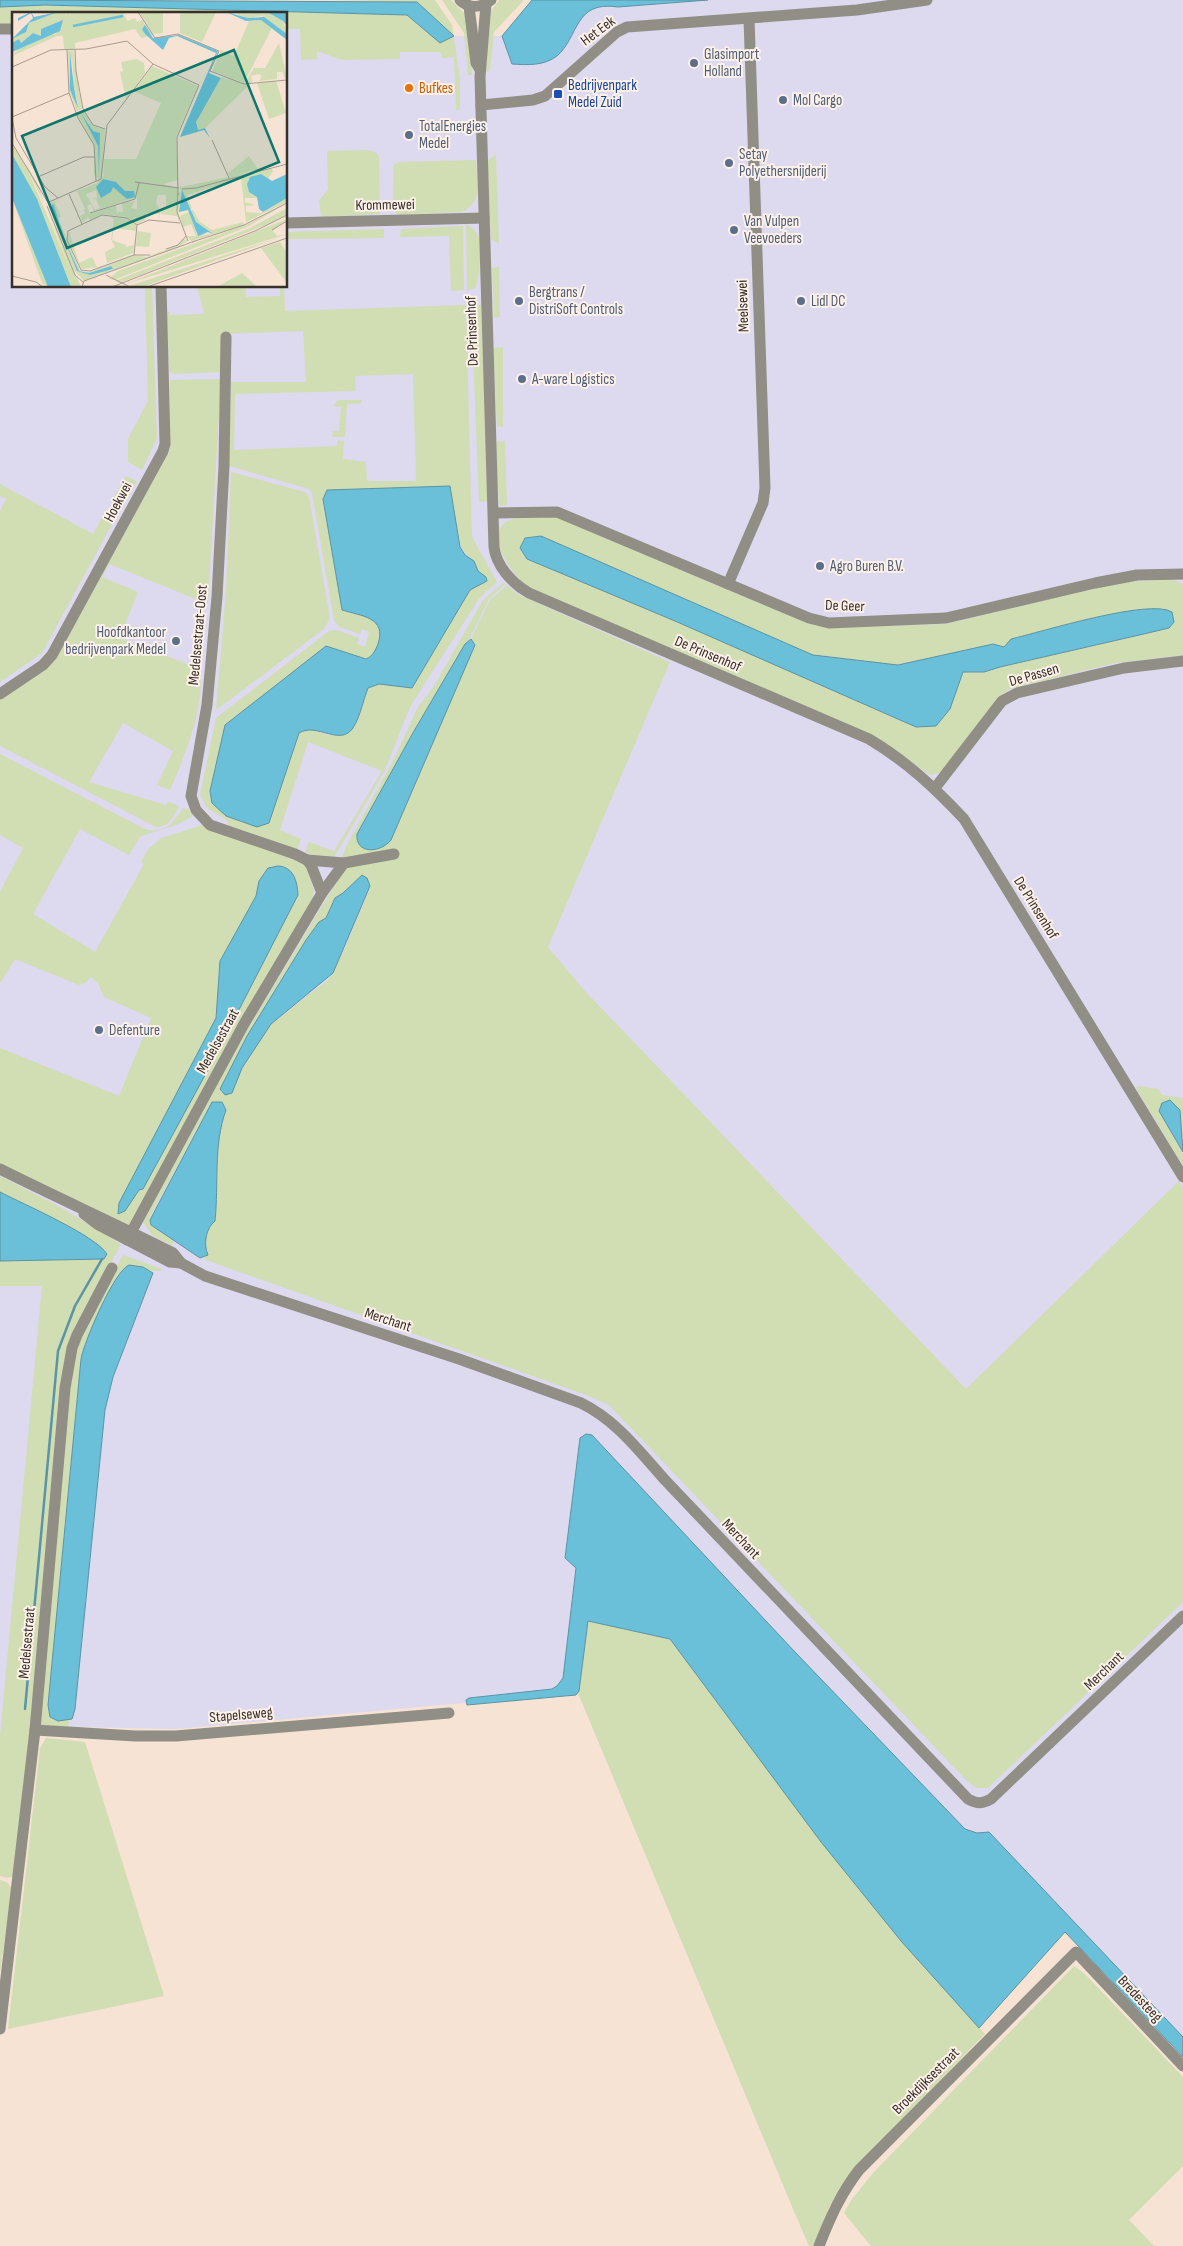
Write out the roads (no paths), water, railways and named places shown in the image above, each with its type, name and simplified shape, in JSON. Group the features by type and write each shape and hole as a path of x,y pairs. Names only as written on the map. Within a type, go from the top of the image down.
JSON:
{"street":[{"name":"Het Eek","path":"481,105 533,100 545,96 617,32 627,27 857,10 927,0"},
{"path":"464,3 488,2"},
{"name":"De Prinsenhof","path":"488,2 480,69 495,552 518,587 869,739 913,769 935,788 964,819 1183,1177"},
{"name":"De Prinsenhof","path":"464,3 476,63 480,69"},
{"name":"Meelsewei","path":"728,584 763,503 765,488 748,19"},
{"name":"Krommewei","path":"288,223 484,218"},
{"name":"Hoekwei","path":"0,694 43,665 52,655 163,450 165,444 161,288"},
{"name":"Medelsestraat-Oost","path":"226,337 224,456 217,597 207,705 191,796 196,810 210,825 296,854 307,860 344,863"},
{"name":"De Geer","path":"494,513 557,512 809,618 829,623 946,618 1130,576 1183,574"},
{"name":"De Passen","path":"935,788 1002,701 1017,693 1124,668 1183,661"},
{"path":"344,863 394,854"},
{"path":"307,860 322,894"},
{"name":"Medelsestraat","path":"129,1236 232,1045 322,894 344,863"},
{"name":"Merchant","path":"0,1169 72,1205 97,1224 129,1236 170,1262 181,1263 206,1276 459,1359 581,1403 600,1412 619,1428 685,1501 968,1799 976,1803 983,1803 991,1799 1183,1616"},
{"name":"Medelsestraat","path":"0,2029 35,1730 65,1388 77,1335 112,1268"},
{"name":"Stapelseweg","path":"35,1730 136,1736 176,1736 449,1713"},
{"name":"Bredesteeg","path":"1076,1952 1183,2066"},
{"name":"Broekdijksestraat","path":"819,2246 846,2186 859,2170 1076,1952"}],"water":[{"path":"0,0 417,2 454,36 440,43 407,15 45,5 0,7"},
{"path":"532,0 708,0 618,7 604,6 593,9 585,14 557,56 547,62 529,65 512,64 502,36"},
{"path":"450,486 460,547 465,555 474,561 478,571 486,577 487,581 470,590 412,688 379,684 368,688 358,719 348,733 335,735 306,730 299,733 269,823 257,827 226,816 212,803 210,791 225,725 326,646 366,659 372,655 378,644 380,635 376,623 364,616 342,610 323,499 327,490"},
{"path":"541,536 813,655 898,665 993,644 1004,647 1011,639 1094,618 1142,609 1160,609 1172,612 1174,622 1169,628 984,672 963,672 950,709 936,726 916,727 675,621 527,559 520,548 525,538"},
{"path":"471,639 475,645 391,840 381,848 364,849 357,841 357,834 414,731 465,644"},
{"path":"278,866 288,869 294,876 298,895 209,1068 143,1189 139,1190 125,1211 118,1214 119,1203 216,1018 220,961 256,896 259,881 268,868"},
{"path":"362,875 367,878 370,886 333,973 271,1024 242,1068 232,1093 225,1095 220,1089 247,1036 306,940 319,922 326,918 335,898"},
{"path":"1170,1100 1180,1110 1183,1152 1159,1111 1162,1103"},
{"path":"212,1102 222,1102 226,1110 219,1137 215,1221 209,1228 206,1236 206,1251 208,1255 200,1258 151,1225 150,1220"},
{"path":"0,1192 58,1220 88,1238 100,1246 107,1254 104,1259 0,1261"},
{"path":"129,1265 143,1267 153,1273 113,1377 105,1410 75,1709 72,1719 58,1721 50,1717 48,1705 81,1359 94,1323 108,1293 123,1270"},
{"path":"586,1434 592,1435 795,1652 965,1829 977,1833 989,1832 1183,2037 1183,2057 1065,1932 979,2028 901,1941 821,1842 670,1639 588,1621 579,1691 576,1695 467,1705 466,1700 469,1698 552,1689 563,1678 576,1568 565,1558 580,1438"}],"waterway":[{"path":"25,1709 58,1351 75,1306 102,1259"}],"place":[{"name":"Glasimport Holland","path":"694,63"},
{"name":"Bufkes","path":"409,88"},
{"name":"Bedrijvenpark Medel Zuid","path":"558,94"},
{"name":"Mol Cargo","path":"783,100"},
{"name":"TotalEnergies Medel","path":"409,135"},
{"name":"Setay Polyethersnijderij","path":"729,163"},
{"name":"Van Vulpen Veevoeders","path":"734,230"},
{"name":"Bergtrans / DistriSoft Controls","path":"519,301"},
{"name":"Lidl DC","path":"801,301"},
{"name":"A-ware Logistics","path":"522,379"},
{"name":"Agro Buren B.V.","path":"820,566"},
{"name":"Hoofdkantoor bedrijvenpark Medel","path":"176,641"},
{"name":"Defenture","path":"99,1030"}]}
